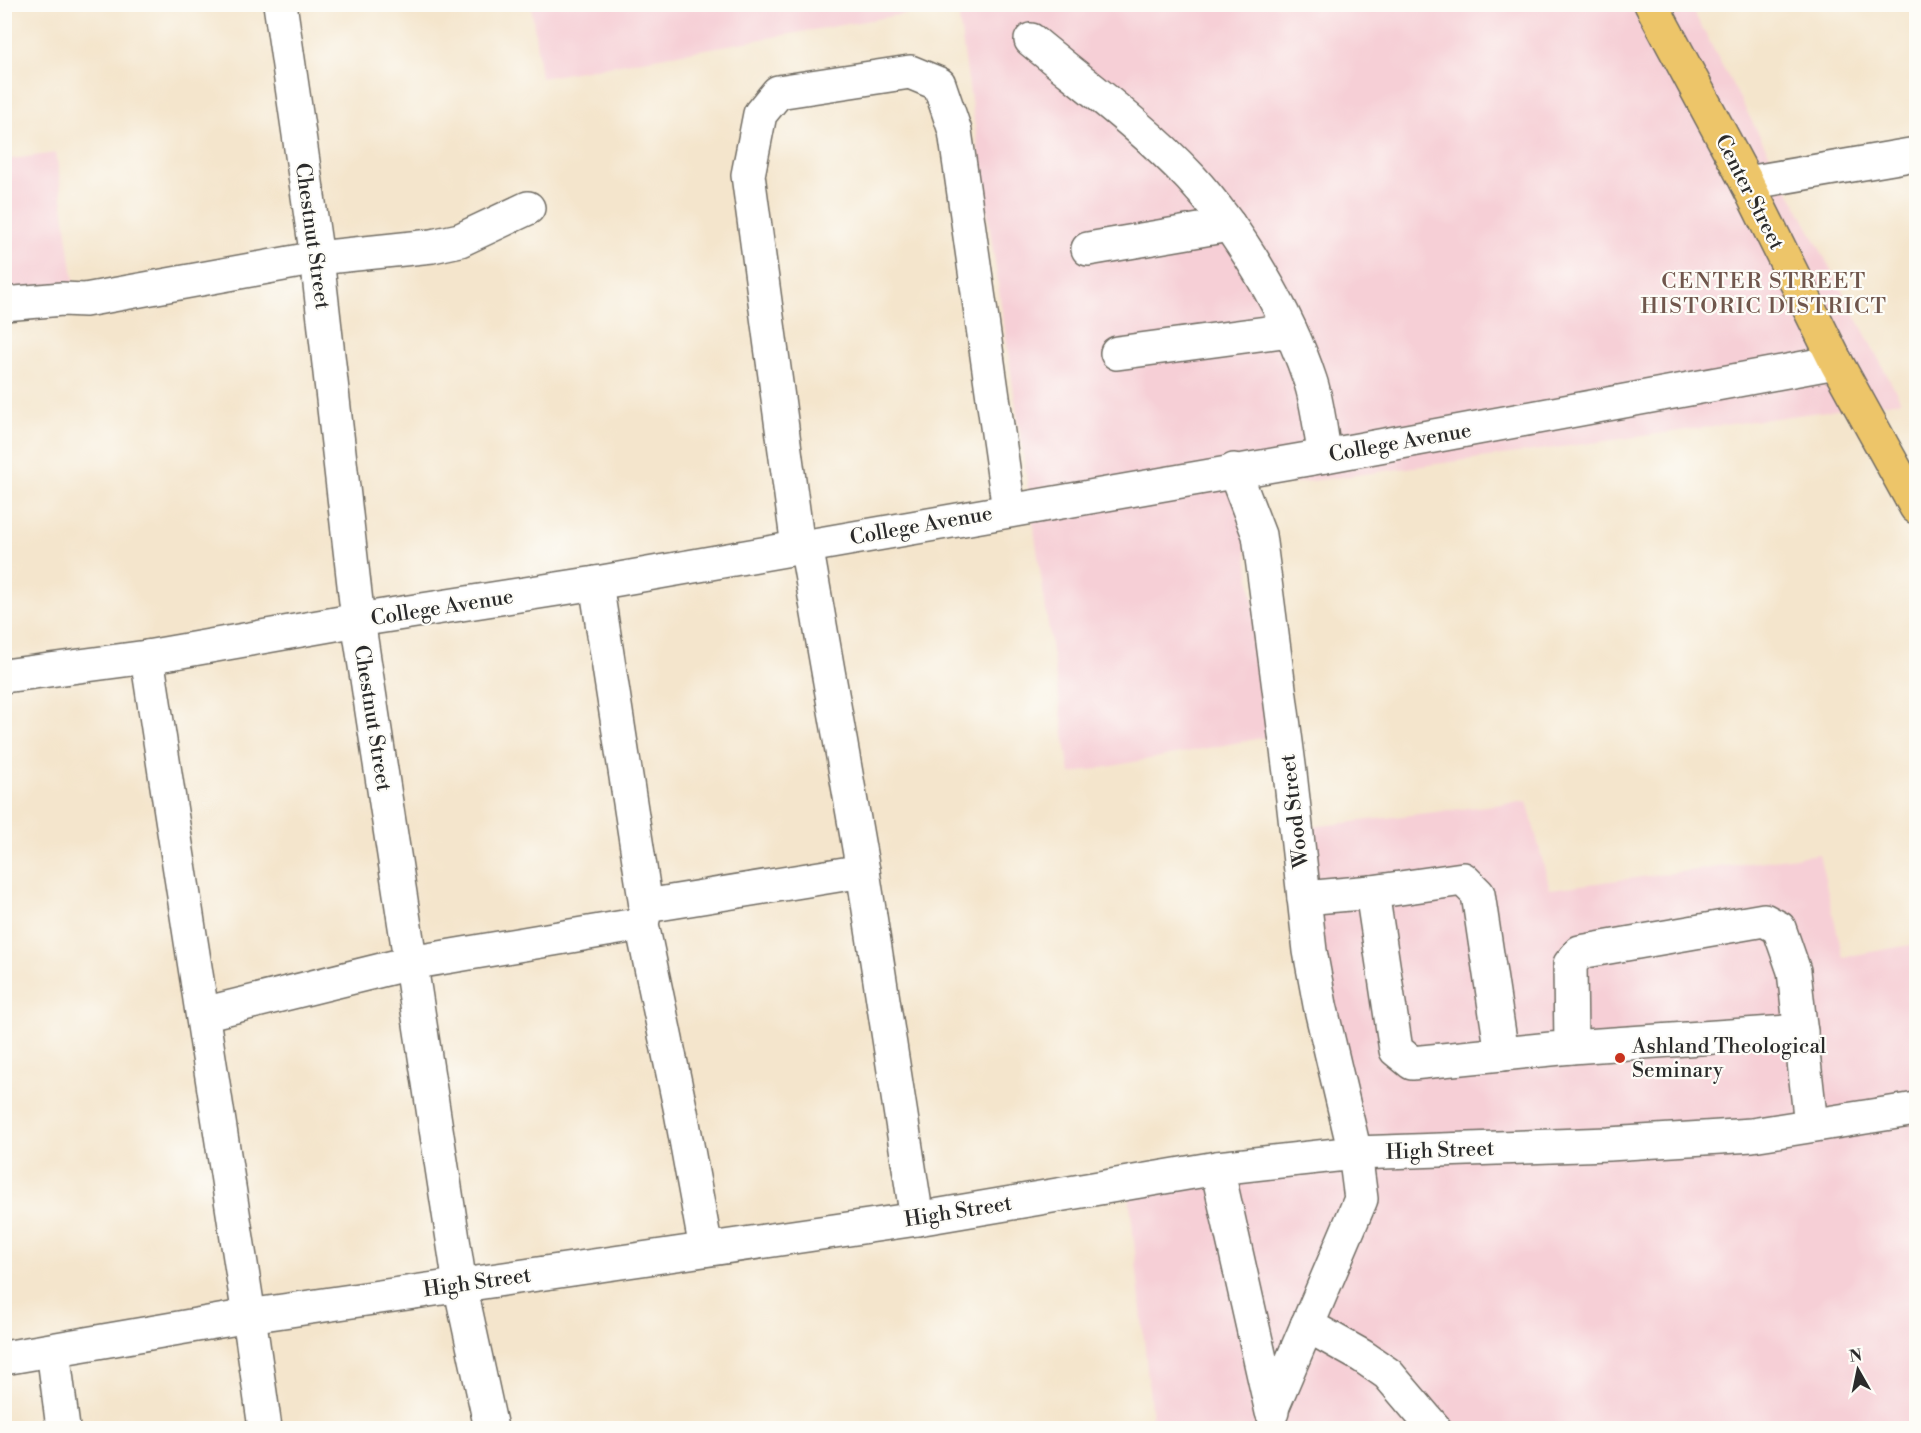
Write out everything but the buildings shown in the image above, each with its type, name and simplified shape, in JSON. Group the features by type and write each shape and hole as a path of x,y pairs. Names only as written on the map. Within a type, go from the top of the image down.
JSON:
{"main road":[{"name":"Center Street","path":"1651,4 1747,183 1836,362 1917,507"}],"street":[{"name":"Chestnut Street","path":"280,4 317,258 358,620 460,1285 491,1428"},
{"path":"1030,40 1136,126 1190,177 1229,225 1290,330 1311,381 1325,456"},
{"path":"917,1219 863,871 802,546 748,175 760,114 778,92 910,72 939,84 955,131 1009,510"},
{"path":"1747,183 1917,154"},
{"path":"4,304 62,299 85,300 317,258 432,246 460,240 528,208"},
{"path":"1088,249 1229,225"},
{"path":"1118,354 1290,330"},
{"name":"College Avenue","path":"4,676 147,657 358,620 596,583 1234,470 1325,456 1836,362"},
{"name":"Wood Street","path":"1234,470 1259,535 1304,898 1320,1005 1355,1153 1361,1199 1307,1324 1271,1418"},
{"path":"596,583 644,915 706,1249"},
{"path":"147,657 265,1428"},
{"path":"202,1014 410,963 863,871"},
{"path":"1304,898 1372,892 1463,879 1478,894 1502,1054"},
{"path":"1372,892 1396,1050 1412,1062 1571,1047 1801,1031"},
{"path":"1571,1047 1570,964 1580,952 1764,920 1779,928 1794,971 1811,1125"},
{"name":"High Street","path":"4,1358 249,1316 917,1219 1217,1168 1355,1153 1609,1144 1752,1135 1917,1109"},
{"path":"1217,1168 1271,1418"},
{"path":"1307,1324 1388,1374 1434,1428"},
{"path":"52,1350 63,1428"}],"shaded area":[{"path":"531,4 956,5 541,78"},
{"path":"957,5 1690,5 1901,401 1238,491 1272,736 1070,774"},
{"path":"56,153 78,314 5,323 4,160"},
{"name":"Ashland Theological Seminary","path":"1527,801 1550,889 1819,854 1843,957 1916,944 1916,1428 1153,1428 1129,1193 1341,1158 1286,830"}],"place":[{"name":"Ashland Theological Seminary","path":"1620,1058"}],"district":[{"name":"CENTER STREET HISTORIC DISTRICT","path":"1764,292"}]}
